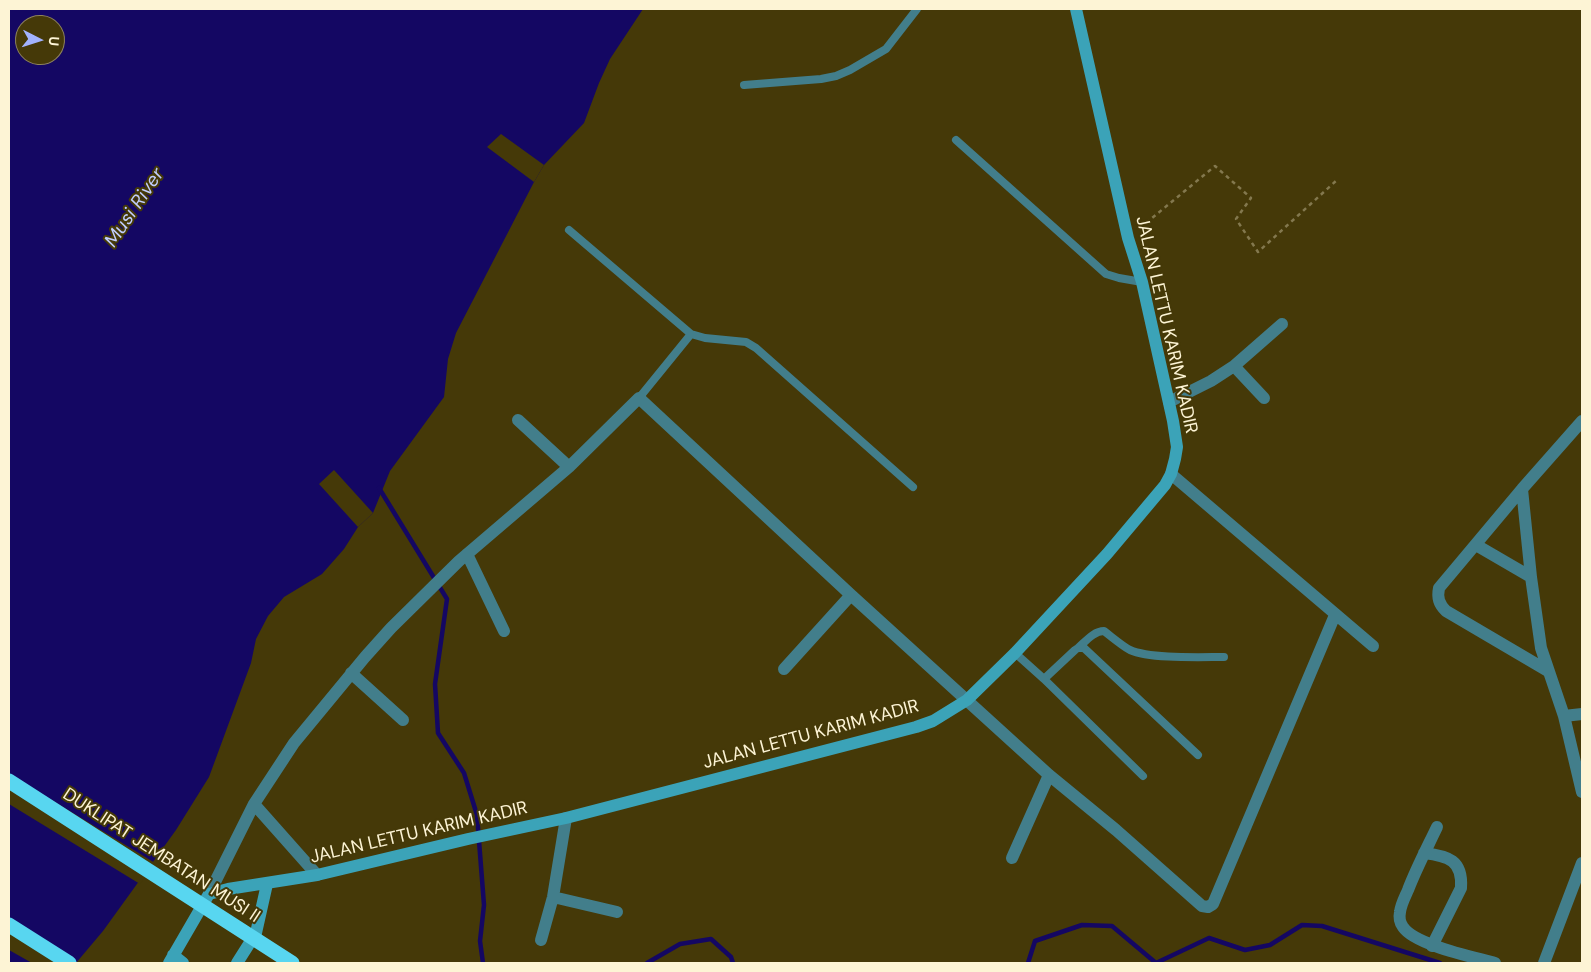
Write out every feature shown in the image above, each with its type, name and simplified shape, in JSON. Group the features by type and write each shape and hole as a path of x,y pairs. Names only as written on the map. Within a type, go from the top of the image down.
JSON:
{"highway":[{"name":"DUKLIPAT JEMBATAN MUSI II","path":"9,781 292,963"},
{"path":"9,926 69,963"}],"street":[{"name":"JALAN LETTU KARIM KADIR","path":"209,894 228,889 318,875 566,818 916,727 933,721 967,700 1015,653 1108,554 1165,485 1172,474 1177,447 1169,402 1142,282 1128,238 1076,9"},
{"path":"1169,402 1211,381 1234,366 1282,324"},
{"path":"1234,366 1264,398"},
{"path":"175,960 254,804 294,743 351,673 392,628 445,575 568,466 639,398 1050,776 1116,830 1202,906 1208,907 1213,904 1335,615"},
{"path":"518,420 568,466"},
{"path":"1548,671 1446,610 1438,600 1438,594 1439,588 1582,421"},
{"path":"1172,474 1373,646"},
{"path":"1522,489 1531,577 1541,648 1564,716 1582,792"},
{"path":"1476,545 1531,577"},
{"path":"467,554 504,631"},
{"path":"784,669 851,595"},
{"path":"351,673 403,720"},
{"path":"1564,716 1582,714"},
{"path":"1012,858 1050,776"},
{"path":"254,804 318,875"},
{"path":"540,940 552,896 566,818"},
{"path":"1437,827 1401,905 1400,921 1403,928 1408,932 1432,946 1495,963"},
{"path":"1424,853 1446,858 1456,864 1462,878 1461,888 1432,946"},
{"path":"1544,963 1582,863"},
{"path":"237,963 256,933 267,884"},
{"path":"552,896 618,912"}],"lane":[{"path":"744,85 821,79 836,76 850,70 886,49 917,9"},
{"path":"956,140 1106,274 1142,282"},
{"path":"569,230 691,334 705,338 746,342 756,348 913,487"},
{"path":"639,398 691,334"},
{"path":"1044,679 1096,632 1102,631 1128,649 1136,652 1183,657 1224,657"},
{"path":"1078,648 1086,649 1198,755"},
{"path":"1015,653 1143,776"}],"path":[{"path":"1128,238 1215,166 1251,198 1236,219 1258,252 1337,180"}],"water":[{"name":"Musi River","path":"9,9 643,9 610,59 584,123 544,165 534,182 456,333 448,359 444,397 390,471 373,513 358,527 344,549 322,574 284,597 268,616 256,639 251,663 209,777 176,830 103,931 76,963 9,963"}],"pier":[{"path":"501,134 544,165 534,182 487,147"},
{"path":"334,470 373,513 358,527 319,484"},
{"path":"9,774 155,863 140,884 9,804"},
{"path":"9,923 77,963 32,963 9,950"}],"waterway":[{"path":"379,488 447,599 435,684 438,733 464,773 477,815 484,905 480,941 483,963"},
{"path":"1028,963 1035,941 1082,925 1112,926 1156,963 1209,938 1245,950 1270,945 1302,925 1322,926 1440,963"},
{"path":"647,963 680,944 711,939 731,957 733,963"}]}
